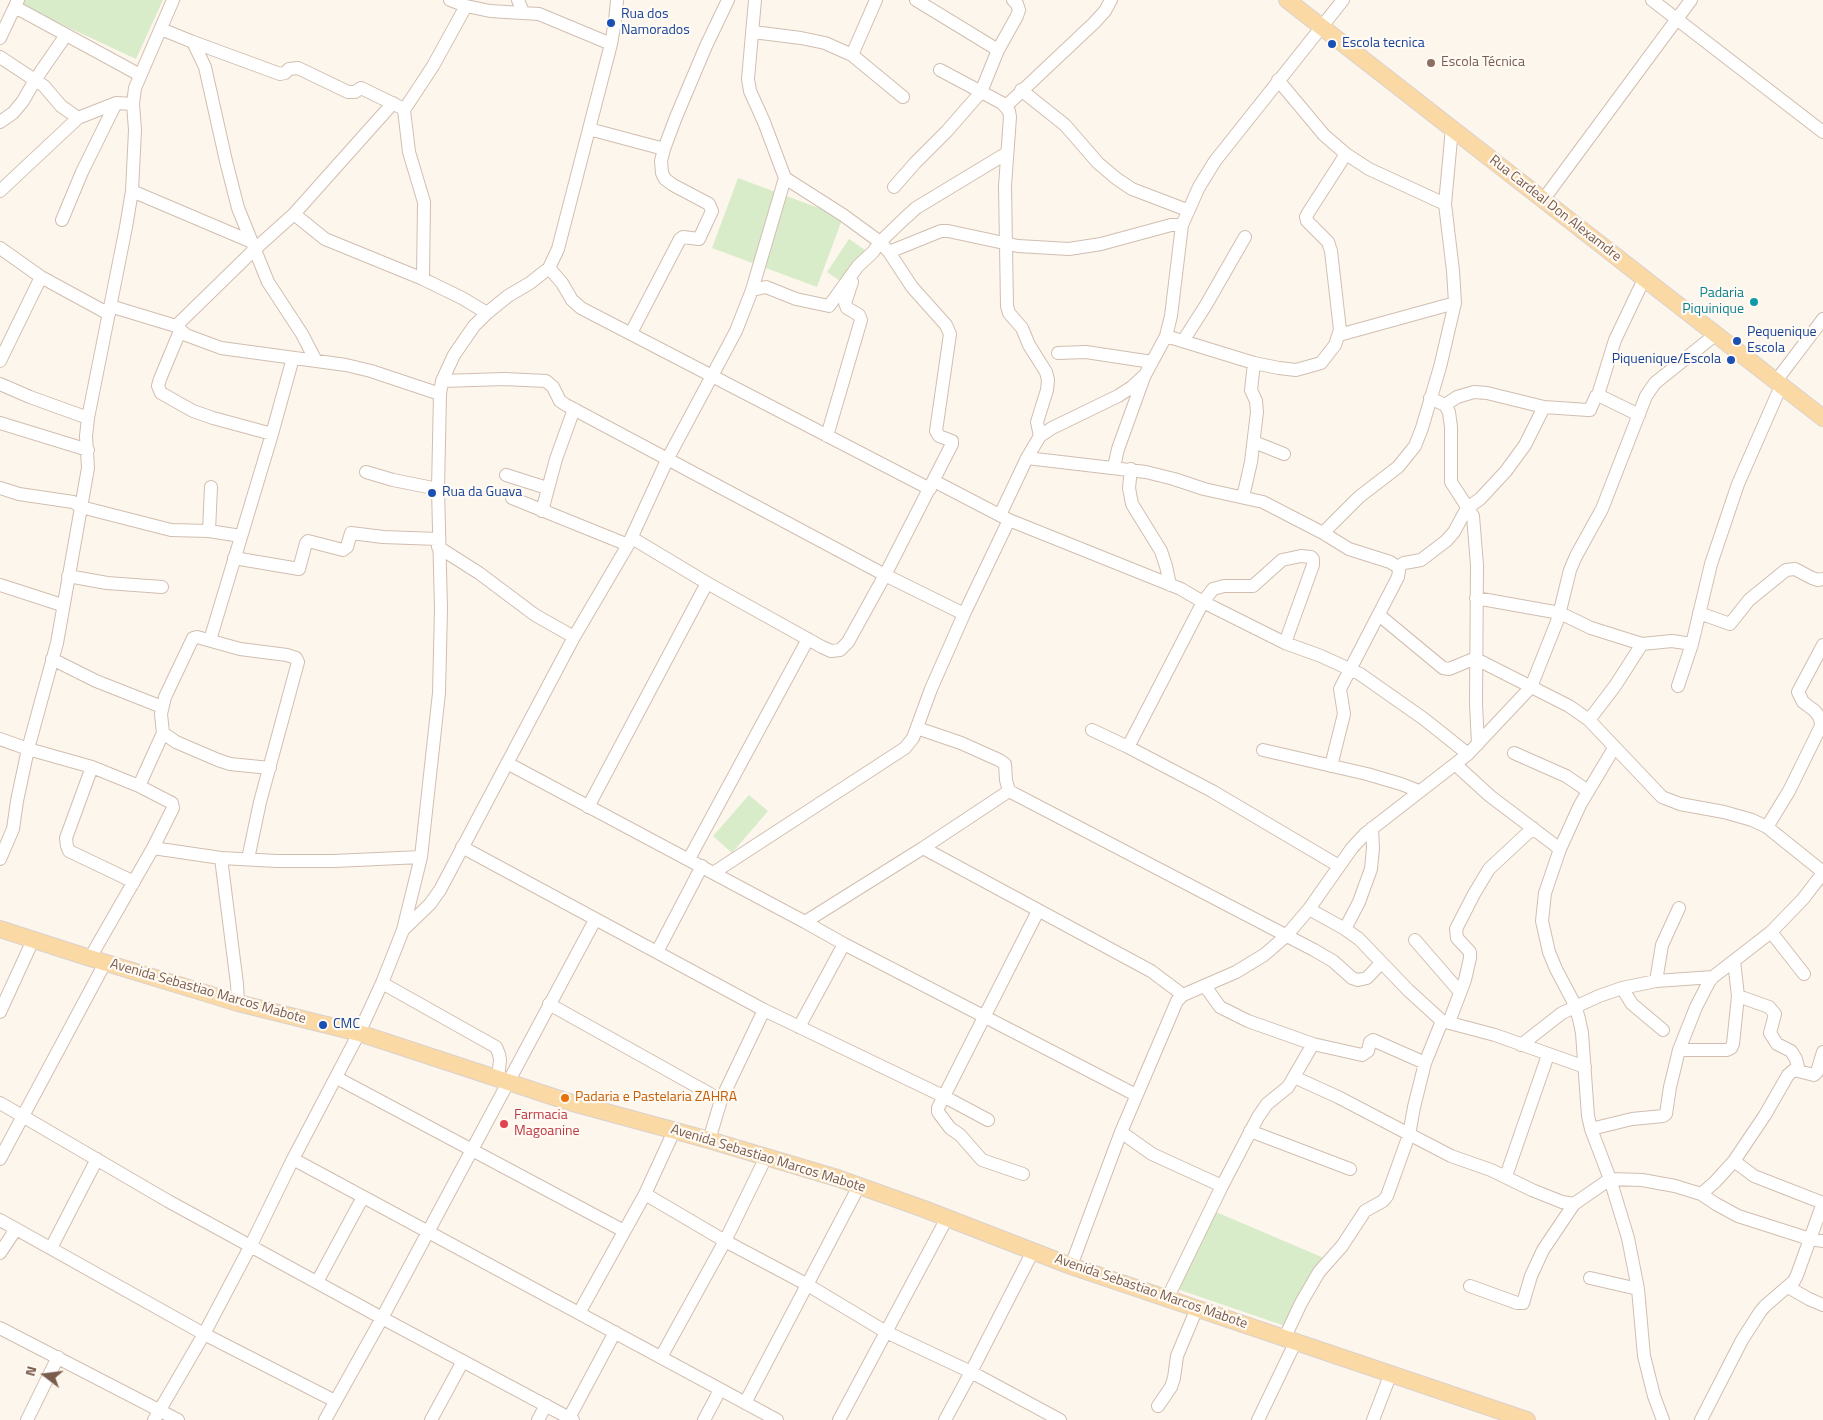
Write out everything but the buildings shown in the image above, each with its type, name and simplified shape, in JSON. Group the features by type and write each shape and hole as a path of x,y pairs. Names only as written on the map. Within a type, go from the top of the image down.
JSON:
{"main road":[{"name":"Rua Cardeal Don Alexamdre","path":"1287,0 1714,335 1823,418"},
{"name":"Avenida Sebastiao Marcos Mabote","path":"0,929 238,1003 359,1033 569,1102 709,1140 859,1186 1071,1266 1527,1420"}],"street":[{"path":"0,858 13,829 16,801 28,749 52,660 88,468 86,436 88,418 132,191 135,130 132,104 135,88 173,0"},
{"path":"450,0 466,6 490,11 539,14 611,44"},
{"path":"518,0 523,12"},
{"path":"157,1415 204,1334 251,1246 293,1159 337,1078 382,983 403,930 421,856 439,693 441,610 438,489 441,388 454,355 463,341 487,313 549,268 558,248 611,44 617,0"},
{"path":"631,333 680,239 684,236 699,239 712,211 709,204 665,179 662,173 661,161 676,116 728,0"},
{"path":"512,498 542,511 630,542 831,651 840,650 848,642 932,485 952,444 952,441 939,436 936,431 949,329 912,287 889,252 880,242 843,215 785,178 750,91 748,79 755,0"},
{"path":"852,55 876,0"},
{"path":"916,0 998,50"},
{"path":"894,187 952,126 981,92 998,50 1018,10 1017,4 1013,0"},
{"path":"1006,106 1094,23 1105,11 1111,0"},
{"path":"1114,467 1118,449 1145,375 1166,336 1171,316 1182,225 1187,210 1215,161 1342,0"},
{"path":"1652,0 1823,132"},
{"path":"1543,200 1691,0"},
{"path":"0,38 16,3 66,35 140,75"},
{"path":"272,434 192,411 161,393 158,386 178,328 253,245 294,214 398,106 433,66 466,6"},
{"path":"161,29 280,74 285,73 289,68 298,68 348,92 355,92 361,88 398,106"},
{"path":"753,32 801,38 825,44 852,55 903,97"},
{"path":"0,122 13,113 66,35"},
{"path":"193,42 205,67 238,208 268,282 302,334 316,361"},
{"path":"0,57 44,86 61,106 78,118"},
{"path":"940,70 1006,106 1010,117 1005,186 1006,306 1009,313 1022,328 1029,345 1046,372 1048,380 1047,390 1037,422 1040,436"},
{"path":"1278,80 1324,135 1346,154 1369,169 1445,204"},
{"path":"1021,90 1065,125 1098,163 1117,179 1132,189 1187,210"},
{"path":"0,191 78,118 116,104 132,104"},
{"path":"62,220 82,172 116,104"},
{"path":"398,106 424,202 423,279"},
{"path":"1323,533 1359,498 1389,475 1410,454 1418,439 1455,303 1445,204 1452,128"},
{"path":"589,129 664,149"},
{"path":"752,290 766,287 796,299 829,306 858,266 916,208 1007,153"},
{"path":"1166,336 1254,363 1296,370 1321,363 1335,345 1340,330 1331,251 1328,242 1306,218 1346,154"},
{"path":"403,930 430,904 574,637 630,542 668,458 736,331 752,290 785,178"},
{"path":"132,191 253,245"},
{"path":"294,214 325,239 423,279 462,298 487,313"},
{"path":"889,252 941,231 1006,244 1069,249 1101,244 1171,225 1182,225"},
{"path":"1183,341 1245,237"},
{"path":"0,248 41,277 110,310 178,328 196,339 221,348 346,365 441,388 504,379 546,381 553,386 560,400 574,409 885,575 964,614"},
{"path":"827,436 861,320 859,315 847,308 845,303 858,266"},
{"path":"549,268 562,283 572,300 581,308 827,436 1004,518 1190,593 1203,602 1285,643 1351,669 1424,718 1468,754"},
{"path":"0,361 41,277"},
{"path":"1445,405 1457,396 1474,392 1544,406 1590,410 1598,395 1615,340 1644,279"},
{"path":"1339,336 1455,303"},
{"path":"1678,686 1692,644 1711,564 1738,484 1778,384 1823,319"},
{"path":"1071,1266 1121,1132 1177,1001 1183,995 1236,972 1264,955 1286,936 1309,909 1352,848 1372,828 1468,754 1531,687 1546,654 1560,613 1570,570 1602,509 1646,396 1655,383 1714,335"},
{"path":"1058,353 1086,352 1152,362"},
{"path":"210,640 293,358"},
{"path":"1243,497 1252,462 1257,412 1256,401 1251,390 1254,363"},
{"path":"657,952 708,870 905,748 918,728 931,689 1004,518 1027,458 1040,436 1052,428 1118,396 1145,375"},
{"path":"0,384 88,418"},
{"path":"1598,395 1639,415"},
{"path":"1430,398 1445,405 1449,412 1452,427 1451,482 1473,516 1477,565 1478,660 1476,704 1478,744"},
{"path":"1398,567 1404,563 1422,560 1446,541 1454,532 1467,508 1480,499 1506,472 1525,445 1544,406"},
{"path":"542,511 547,488 574,409"},
{"path":"0,422 88,450"},
{"path":"1254,442 1284,454"},
{"path":"1027,458 1131,469 1174,478 1204,489 1263,502 1323,533 1349,549 1390,562 1398,567"},
{"path":"1131,469 1129,488 1132,504 1161,552 1170,585"},
{"path":"366,472 393,480 438,489"},
{"path":"506,475 547,488"},
{"path":"209,531 212,502 211,487"},
{"path":"0,488 20,494 73,502 80,507 171,530 209,531 241,536"},
{"path":"234,558 299,569 308,541 343,550 351,533 438,543 535,615 574,637"},
{"path":"1128,747 1203,602 1213,588 1253,586 1282,560 1301,556 1311,557 1313,565 1285,643"},
{"path":"1330,766 1344,714 1340,690 1398,577 1398,567"},
{"path":"1699,613 1730,624 1749,600 1786,570 1795,569 1812,578 1823,579"},
{"path":"68,576 107,583 162,587"},
{"path":"588,807 706,583"},
{"path":"0,585 62,605"},
{"path":"1476,598 1560,613 1591,628 1642,644 1672,641 1692,644"},
{"path":"1379,614 1444,668 1449,669 1471,660 1478,660 1569,706 1589,720 1662,797 1680,804 1739,815 1767,827 1823,873 1803,900 1771,932 1713,977 1696,1007 1679,1050 1666,1114 1664,1116 1632,1118 1591,1129"},
{"path":"139,786 163,733 162,707 164,697 193,638 210,640 240,649 287,655 296,658 298,662 260,802 248,860"},
{"path":"689,859 808,639"},
{"path":"1589,720 1615,686 1642,644"},
{"path":"1767,827 1793,783 1821,726 1820,718 1815,711 1803,702 1798,692 1823,646"},
{"path":"52,660 96,681 162,707"},
{"path":"918,728 961,743 999,760 1005,764 1009,791 1333,960 1352,978 1358,980 1366,978 1381,963"},
{"path":"1092,730 1212,791 1339,866"},
{"path":"163,733 176,742 230,764 270,768"},
{"path":"0,739 92,767 139,786 172,803 173,808 134,882 98,961 0,1160"},
{"path":"1614,748 1573,818 1560,849 1545,892 1542,921 1543,932 1556,968 1575,1006 1582,1033 1586,1103 1591,1129 1610,1179 1628,1238 1638,1289 1644,1356 1651,1388 1663,1420"},
{"path":"1263,750 1389,780 1419,792"},
{"path":"1514,753 1566,776 1588,791"},
{"path":"506,763 689,859 844,944 1136,1095"},
{"path":"1455,764 1490,796 1560,849"},
{"path":"92,767 66,838 66,846 69,851 134,882"},
{"path":"805,922 1009,791"},
{"path":"1345,929 1367,881 1372,859 1372,828"},
{"path":"1258,1420 1291,1339 1301,1302 1319,1272 1342,1246 1365,1210 1383,1201 1387,1196 1409,1136 1414,1107 1426,1063 1465,980 1470,952 1458,938 1456,929 1489,869 1533,828"},
{"path":"462,847 594,920 764,1010 943,1096 988,1120"},
{"path":"153,848 220,858 248,860 324,861 421,856"},
{"path":"922,848 1151,971 1183,995"},
{"path":"220,858 238,1003"},
{"path":"1656,981 1662,945 1680,908"},
{"path":"1309,909 1359,939 1381,963 1445,1022 1495,1035 1585,1067"},
{"path":"1023,1174 988,1163 976,1156 960,1135 950,1128 938,1112 938,1108 1038,911"},
{"path":"325,1420 473,1149 503,1081 549,1004 594,920"},
{"path":"1771,932 1804,974"},
{"path":"0,1012 33,940"},
{"path":"1415,940 1460,992"},
{"path":"799,1027 844,944"},
{"path":"1679,1050 1727,1050 1731,1048 1738,996 1734,961"},
{"path":"1521,1045 1562,1013 1622,988 1656,981 1713,977"},
{"path":"382,983 496,1047 500,1054 503,1081"},
{"path":"1205,986 1216,1003 1224,1010 1248,1021 1313,1044 1362,1055 1368,1051 1370,1042 1373,1040 1426,1063"},
{"path":"1622,988 1632,1004 1663,1030"},
{"path":"1738,996 1769,1007 1775,1014 1770,1033 1778,1044 1791,1051 1796,1059 1799,1071"},
{"path":"549,1004 720,1100"},
{"path":"709,1140 720,1100 764,1010"},
{"path":"1168,1299 1250,1131 1267,1104 1288,1087 1313,1044"},
{"path":"1506,1176 1548,1055"},
{"path":"1701,1194 1734,1161 1765,1115 1791,1071 1814,1075 1817,1072 1822,1055"},
{"path":"1294,1077 1338,1097 1409,1136 1451,1156 1506,1176 1532,1190 1562,1202 1574,1204"},
{"path":"337,1078 624,1231"},
{"path":"0,1104 316,1282 571,1419 615,1332"},
{"path":"579,1313 645,1194 674,1131"},
{"path":"1250,1131 1350,1169"},
{"path":"1121,1132 1152,1154 1222,1186"},
{"path":"662,1357 725,1241 766,1157"},
{"path":"293,1159 777,1420"},
{"path":"51,1248 97,1160"},
{"path":"1700,1420 1742,1340 1765,1306 1788,1287 1797,1275 1817,1240 1823,1203 1754,1176 1734,1161"},
{"path":"1470,1286 1517,1303 1523,1302 1539,1258 1552,1235 1574,1204 1610,1179 1625,1178 1652,1181 1701,1194 1738,1216 1817,1240"},
{"path":"744,1403 859,1186"},
{"path":"645,1194 725,1241 806,1284 886,1332 972,1372 1054,1419"},
{"path":"316,1282 363,1197"},
{"path":"839,1420 947,1218"},
{"path":"0,1220 204,1334 335,1401"},
{"path":"0,1253 16,1228"},
{"path":"945,1420 972,1372 1033,1251"},
{"path":"1590,1278 1638,1289"},
{"path":"1788,1287 1804,1297 1823,1305"},
{"path":"1158,1406 1171,1386 1177,1356 1197,1308"},
{"path":"0,1328 58,1357 157,1415 178,1420"},
{"path":"27,1420 58,1357"},
{"path":"431,1420 463,1361"},
{"path":"1373,1420 1391,1373"},
{"path":"704,1420 720,1390"},
{"path":"538,1420 546,1405"}],"green space":[{"path":"22,0 163,0 136,59 20,5"},
{"path":"738,178 843,217 817,287 712,248"},
{"path":"849,239 868,252 846,285 827,272"},
{"path":"749,795 768,811 732,853 713,836"},
{"path":"1216,1212 1324,1258 1288,1327 1177,1289"}],"place":[{"name":"Rua dos Namorados","path":"611,23"},
{"name":"Escola tecnica","path":"1332,44"},
{"name":"Escola Técnica","path":"1431,63"},
{"name":"Padaria Piquinique","path":"1754,302"},
{"name":"Pequenique Escola","path":"1737,341"},
{"name":"Piquenique/Escola","path":"1731,360"},
{"name":"Rua da Guava","path":"432,493"},
{"name":"CMC","path":"323,1025"},
{"name":"Padaria e Pastelaria ZAHRA","path":"565,1098"},
{"name":"Farmacia Magoanine","path":"504,1124"}]}
